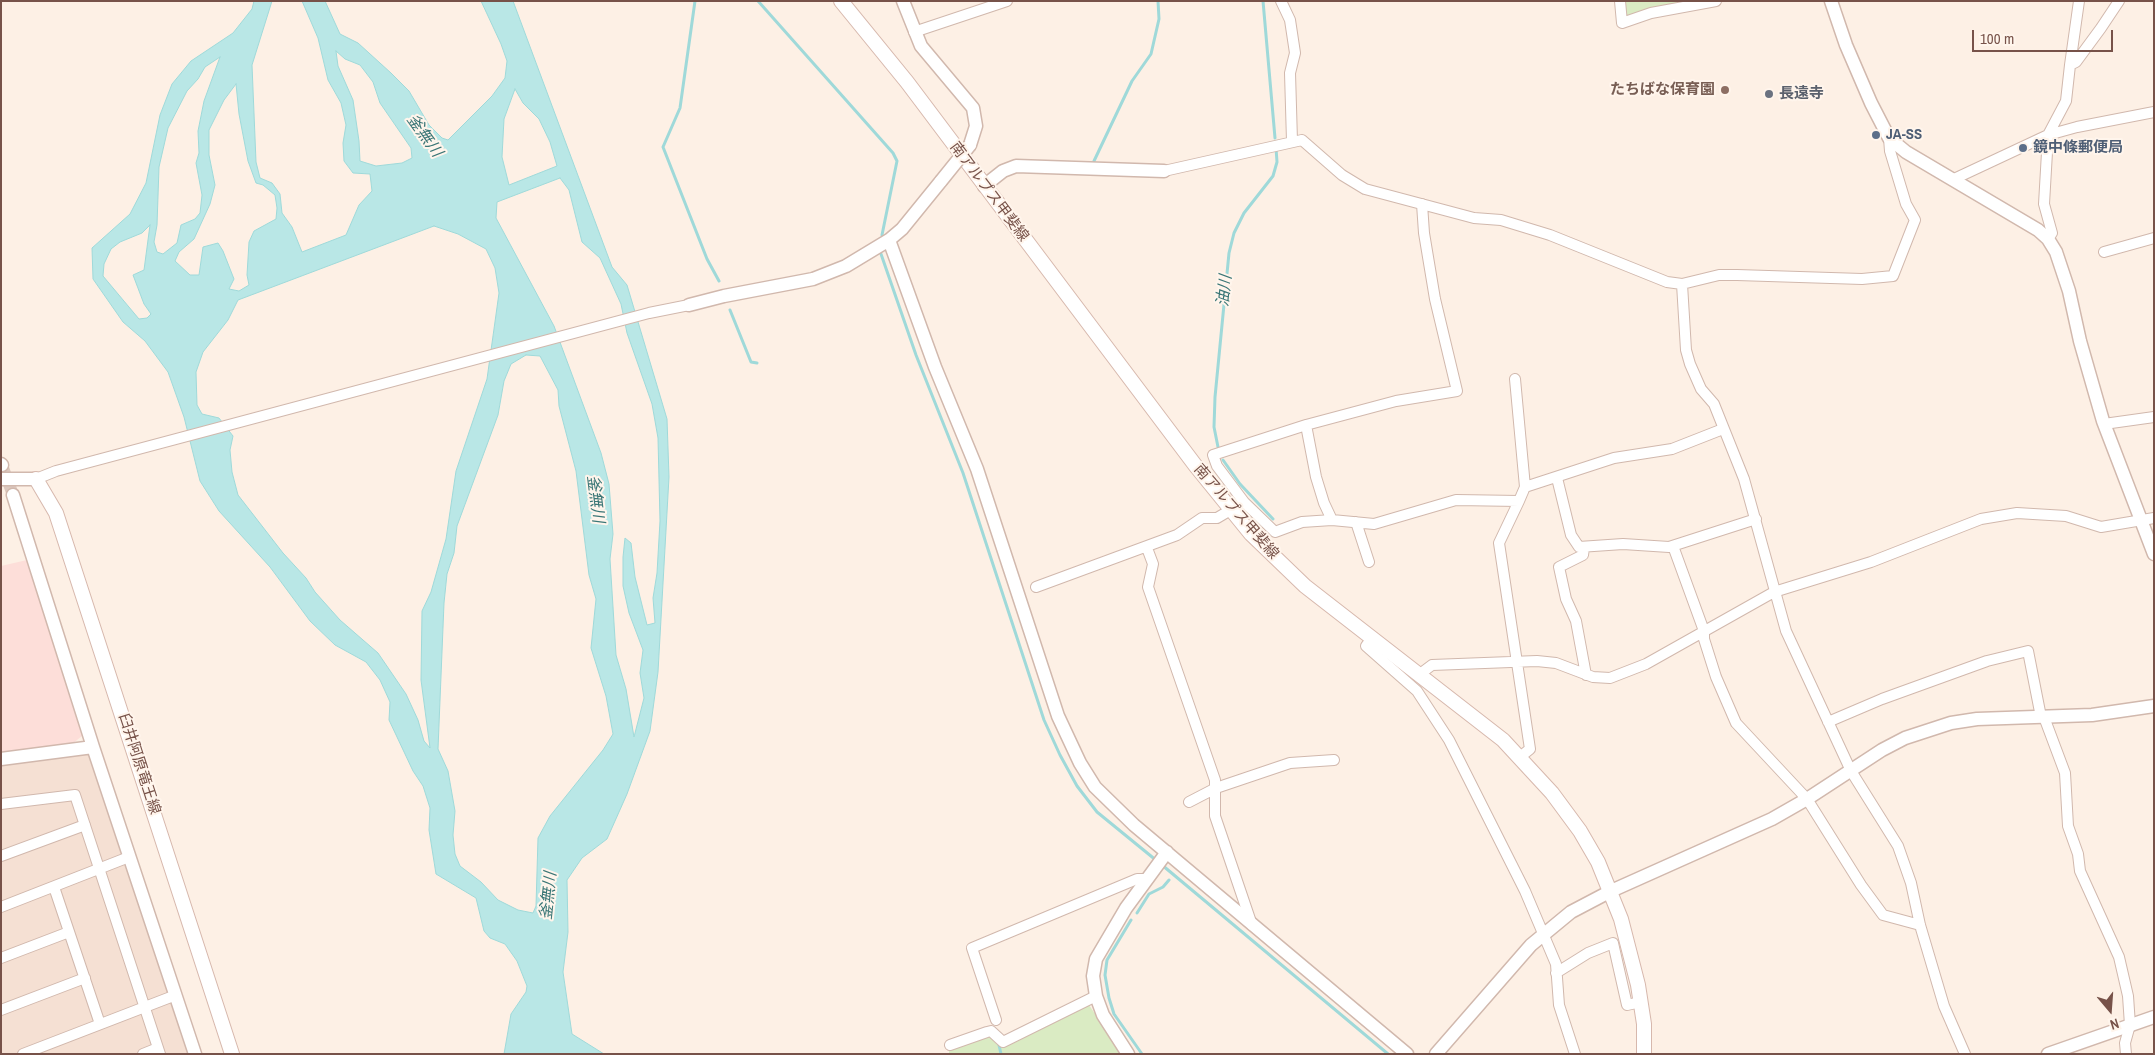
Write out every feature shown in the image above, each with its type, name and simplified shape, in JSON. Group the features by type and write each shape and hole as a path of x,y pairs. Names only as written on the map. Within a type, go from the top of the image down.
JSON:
{"main road":[{"name":"南アルプス甲斐線","path":"844,2 907,82 1230,510 1251,534 1305,586 1503,740 1552,793 1580,831 1611,891 1632,958 1640,1002 1644,1054"},
{"name":"臼井阿原竜王線","path":"36,479 56,513 232,1054"}],"street":[{"path":"1,479 36,479 55,472 649,313 813,279 846,266 889,240 916,214 970,145 976,126 973,108 928,55 914,32 903,1"},
{"path":"914,32 1007,1"},
{"path":"1281,1 1290,20 1295,53 1290,73 1292,141"},
{"path":"1620,1 1622,23 1651,13 1716,1"},
{"path":"984,186 1004,171 1016,166 1164,171 1302,140 1342,175 1365,189 1474,218 1501,220 1542,232 1667,282 1682,284 1728,275 1862,279 1893,276 1915,220 1902,189 1890,150 1889,138 1871,103 1850,54 1832,1"},
{"path":"2048,240 2052,233 2044,204 2048,135 2066,101 2078,1"},
{"path":"2070,65 2081,55 2119,1"},
{"path":"1954,179 2048,135 2077,127 2154,112"},
{"path":"1889,138 1906,152 2038,230 2048,240 2062,264 2080,341 2104,424 2148,519 2154,554"},
{"path":"1422,204 1424,233 1435,299 1457,391 1396,401 1306,425 1213,454 1217,466 1244,502 1275,532 1302,522 1332,520 1374,524 1456,500 1519,501"},
{"path":"2104,252 2154,238"},
{"path":"889,240 935,367 978,468 1058,716 1080,763 1095,787 1111,805 1407,1054"},
{"path":"1682,284 1686,350 1701,389 1714,404 1744,479 1786,631 1850,771 1898,846 1911,883 1920,925 1944,1006 1965,1054"},
{"path":"1515,379 1525,487 1499,543 1530,749 1520,757"},
{"path":"2104,424 2154,417"},
{"path":"1306,425 1316,477 1324,503 1332,520"},
{"path":"1525,487 1614,458 1672,449 1723,429"},
{"path":"1557,478 1571,536 1574,543 1579,547 1623,544 1672,546 1756,519"},
{"path":"13,496 93,747 195,1054"},
{"path":"1036,587 1178,536 1202,518 1217,518 1244,502"},
{"path":"1420,674 1432,665 1517,661 1556,663 1586,675 1610,678 1646,664 1774,592 1871,562 1981,519 2018,513 2066,516 2101,527 2148,519"},
{"path":"1356,522 1368,562"},
{"path":"1672,546 1704,632 1704,639 1716,677 1736,723 1807,799 1861,885 1883,915 1920,925"},
{"path":"1147,548 1153,564 1148,586 1216,788 1215,816 1253,926"},
{"path":"1584,548 1583,555 1558,567 1566,599 1576,621 1586,675"},
{"path":"1373,637 1366,646 1417,691 1449,740 1525,892 1556,964 1559,1005 1575,1054"},
{"path":"1828,722 1882,699 1987,661 2028,651 2043,717 2065,773 2068,826 2078,854 2080,871 2119,957 2128,996 2130,1024 2125,1043 2126,1054"},
{"path":"1436,1054 1491,990 1543,934 1572,912 1611,891 1772,819 1807,799 1882,750 1905,738 1951,723 1977,719 2092,715 2154,706"},
{"path":"1,760 93,747"},
{"path":"1189,802 1216,788 1290,762 1334,760"},
{"path":"1,804 75,795 159,1051 144,1054"},
{"path":"1,856 85,824"},
{"path":"1128,1054 1103,1016 1096,996 1094,976 1096,959 1106,940 1167,852"},
{"path":"1,908 130,857"},
{"path":"996,1020 972,948 1137,879 1148,879"},
{"path":"54,887 100,1024"},
{"path":"1,958 69,932"},
{"path":"1556,973 1588,953 1613,943 1627,1005 1640,1002"},
{"path":"1,1010 85,978"},
{"path":"23,1054 176,995"},
{"path":"950,1045 992,1031 1003,1042 1096,996"},
{"path":"2048,1054 2130,1024 2154,1018"}],"shaded area":[{"path":"27,560 82,736 72,744 1,753 1,566"},
{"path":"93,747 192,1054 1,1054 1,760"}],"green space":[{"path":"1620,1 1716,1 1621,17"},
{"path":"1089,1005 1122,1054 949,1054 949,1051 989,1035 996,1043"}],"water":[{"name":"釜無川","path":"254,1 272,1 252,65 256,162 260,178 272,183 280,194 282,213 292,227 302,252 346,235 359,205 372,191 370,174 353,173 344,161 343,143 346,125 341,103 328,80 318,38 302,1 325,1 340,34 358,43 391,73 409,91 429,125 442,138 448,140 492,96 505,78 507,61 481,1 513,1 612,267 627,285 667,419 669,477 658,672 650,731 627,794 607,839 582,858 567,880 568,932 563,972 572,1034 604,1054 504,1054 511,1014 526,992 527,986 517,961 505,944 490,938 484,931 476,898 436,874 429,830 430,808 423,786 413,771 389,720 390,702 380,680 366,662 335,645 310,621 270,567 219,511 200,481 184,417 168,372 145,341 123,322 93,279 92,248 130,214 146,183 160,115 172,84 191,61 233,33 252,9","holes":["336,51 345,59 360,65 373,82 380,103 411,148 412,158 402,163 376,166 360,161 353,100 338,66","220,57 204,101 198,131 199,153 196,163 202,195 200,213 195,219 181,225 177,243 163,254 157,252 154,242 157,225 159,167 168,128 187,91 198,79 205,67","236,84 239,114 248,161 256,183 263,185 275,195 277,208 276,219 254,231 249,242 247,275 249,285 239,291 229,289 234,279 218,243 203,247 199,275 190,275 175,261 179,252 194,239 210,204 215,185 209,155 209,130 224,100","515,89 523,103 539,119 550,142 557,166 509,185 502,157 504,119","560,178 569,190 582,242 600,258 621,304 627,333 652,404 658,438 660,521 657,573 653,598 655,623 647,625 635,577 631,543 625,538 623,557 623,586 629,613 643,650 640,673 644,698 634,737 626,689 616,655 610,559 613,534 609,484 601,453 554,326 496,218 497,202","150,225 144,270 133,275 144,304 151,314 147,318 139,319 103,276 104,264 111,249 120,242 142,233","434,226 458,234 486,249 495,268 499,293 487,379 456,471 446,539 431,592 422,611 421,680 430,748 424,741 418,720 406,694 378,653 340,620 315,592 306,578 283,553 238,495 232,472 230,450 233,436 219,418 202,414 197,405 196,372 203,352 228,320 238,300","526,355 540,356 558,390 559,406 576,471 589,575 596,599 591,648 606,696 613,734 603,750 550,816 538,838 536,906 533,913 518,910 498,900 481,882 460,866 455,854 453,835 455,811 448,771 438,749 444,603 447,574 454,553 457,526 498,415 504,381 511,364"]}],"waterway":[{"path":"695,1 680,108 663,147 707,259 719,281"},
{"path":"758,1 893,153 897,161 882,235"},
{"path":"1094,161 1132,81 1151,54 1159,19 1158,1"},
{"name":"油川","path":"1263,1 1275,138"},
{"name":"油川","path":"1218,447 1214,427 1215,397 1229,253 1234,233 1244,213 1273,176 1277,162 1276,148"},
{"path":"881,254 916,355 963,473 1044,720 1077,786 1097,812 1157,861"},
{"path":"730,310 751,362 757,363"},
{"name":"油川","path":"1223,460 1240,484 1273,519"},
{"path":"1162,865 1388,1054"},
{"path":"1137,913 1149,894 1163,887 1169,880"},
{"path":"1131,920 1107,960 1105,975 1114,1014 1142,1054"},
{"path":"999,1045 1001,1054"}],"tunnel":[{"path":"2,465 13,495"}],"place":[{"name":"たちばな保育園","path":"1725,90"},
{"name":"長遠寺","path":"1769,94"},
{"name":"JA-SS","path":"1876,135"},
{"name":"鏡中條郵便局","path":"2023,148"}]}
